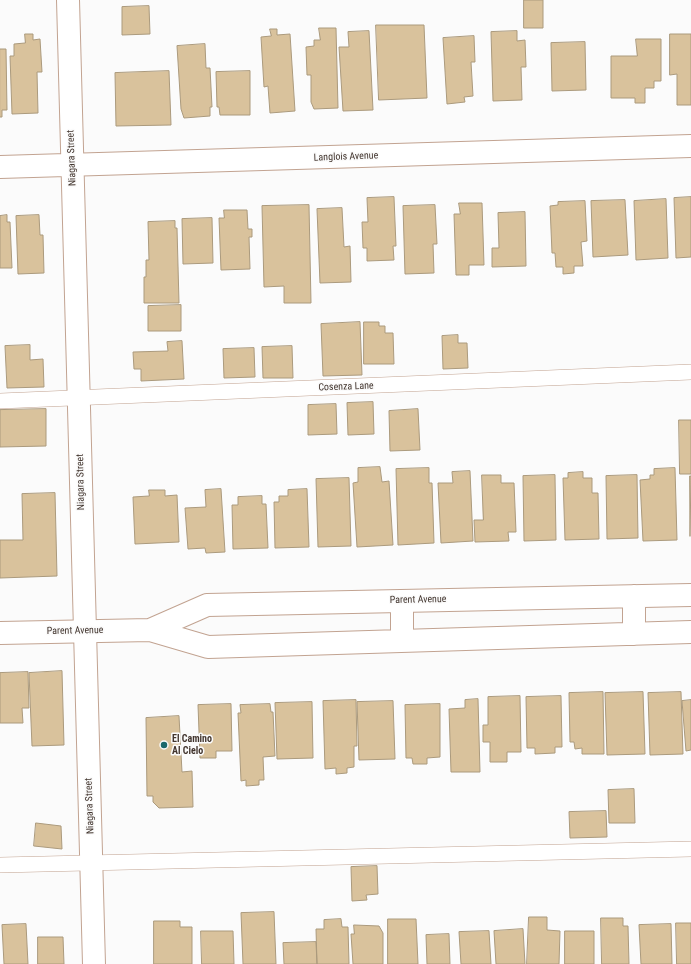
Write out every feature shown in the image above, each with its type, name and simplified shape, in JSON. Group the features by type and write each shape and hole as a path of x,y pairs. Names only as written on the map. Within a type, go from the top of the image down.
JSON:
{"street":[{"name":"Niagara Street","path":"68,0 94,964"},
{"name":"Langlois Avenue","path":"0,167 691,146"},
{"name":"Parent Avenue","path":"150,630 207,605 691,594"},
{"path":"634,596 634,634"},
{"path":"402,601 402,640"},
{"name":"Parent Avenue","path":"0,633 150,630 208,647 691,632"}],"lane":[{"name":"Cosenza Lane","path":"0,400 79,398 691,372"},
{"path":"0,865 691,849"}],"building":[{"path":"524,0 543,0 543,28 524,28"},
{"path":"149,6 150,34 122,35 122,7"},
{"path":"376,25 424,25 427,98 379,100"},
{"path":"319,28 336,28 338,108 314,109 311,102 311,75 307,75 306,47 314,46 314,40 320,40"},
{"path":"270,29 277,29 277,35 290,34 295,111 270,113 268,86 264,87 261,37 271,36"},
{"path":"369,31 373,110 343,111 339,47 349,47 348,32"},
{"path":"517,31 517,41 525,40 526,67 521,67 522,100 493,101 491,32"},
{"path":"25,34 33,34 33,40 40,39 42,72 37,72 38,113 12,114 10,56 14,56 14,44 25,43"},
{"path":"670,34 691,34 691,105 677,105 677,74 670,75"},
{"path":"474,36 475,62 471,62 473,96 464,97 465,102 447,104 443,38"},
{"path":"636,39 661,39 661,81 654,81 654,88 645,88 645,103 635,103 635,98 611,98 611,56 637,56"},
{"path":"585,42 586,90 552,91 551,43"},
{"path":"205,44 206,68 210,68 212,107 210,107 210,116 184,118 181,109 177,46"},
{"path":"0,49 6,49 7,110 2,110 2,117 0,117"},
{"path":"169,71 171,125 116,126 115,73"},
{"path":"250,71 250,115 220,115 219,107 217,107 216,72"},
{"path":"394,197 396,246 393,246 394,260 367,261 367,248 363,248 362,222 368,222 367,198"},
{"path":"691,197 691,257 676,258 674,198"},
{"path":"666,199 668,258 636,260 634,201"},
{"path":"625,200 628,255 593,257 591,201"},
{"path":"585,201 587,241 581,242 583,266 574,266 574,273 563,274 563,267 556,267 555,253 552,253 550,206 558,205 558,202"},
{"path":"459,203 482,203 484,265 469,265 469,275 456,275 454,214 460,214"},
{"path":"309,205 311,303 284,303 284,286 264,287 262,206"},
{"path":"435,205 437,244 433,244 434,273 405,274 403,206"},
{"path":"342,208 344,247 350,246 351,282 320,283 317,209"},
{"path":"224,210 247,210 248,229 252,229 252,237 249,237 250,269 221,270 219,218 224,218"},
{"path":"525,212 526,266 492,267 492,248 499,248 498,213"},
{"path":"7,215 7,222 10,222 12,268 0,268 0,216"},
{"path":"39,215 40,235 43,235 44,273 18,274 16,216"},
{"path":"212,218 213,263 183,264 182,219"},
{"path":"175,221 175,228 177,228 179,303 144,303 144,277 146,277 146,260 149,260 148,222"},
{"path":"181,305 181,331 148,331 148,306"},
{"path":"360,322 362,375 323,376 321,324"},
{"path":"364,322 379,322 379,326 385,326 385,333 393,333 394,364 364,364"},
{"path":"458,335 458,343 467,343 468,368 443,369 442,336"},
{"path":"182,341 184,379 141,381 141,369 134,369 133,352 168,351 167,342"},
{"path":"30,345 30,360 43,359 44,387 7,388 5,346"},
{"path":"292,346 293,378 263,378 262,347"},
{"path":"254,348 255,377 224,378 223,349"},
{"path":"373,402 374,434 348,435 347,403"},
{"path":"336,404 337,434 308,435 308,405"},
{"path":"46,409 46,446 0,447 0,410"},
{"path":"418,409 420,450 390,451 389,411"},
{"path":"679,420 691,420 691,474 680,474"},
{"path":"380,467 382,482 389,481 393,545 357,547 353,483 358,482 358,468"},
{"path":"429,468 429,483 432,483 434,543 398,545 396,469"},
{"path":"675,468 677,540 643,541 640,480 650,479 650,475 654,475 654,469"},
{"path":"470,471 473,541 441,543 438,483 453,483 452,472"},
{"path":"583,472 583,478 592,478 592,493 598,493 599,539 565,540 563,478 568,478 568,473"},
{"path":"482,475 501,475 501,483 514,483 516,532 508,532 509,541 475,542 474,520 483,520"},
{"path":"555,475 556,540 524,541 523,476"},
{"path":"637,475 638,538 607,539 606,476"},
{"path":"690,476 691,476 690,536"},
{"path":"349,478 351,546 318,547 316,479"},
{"path":"221,489 225,552 206,553 205,548 188,549 185,508 206,507 205,490"},
{"path":"307,489 309,547 275,548 274,502 279,502 279,496 288,496 288,490"},
{"path":"149,490 165,490 165,496 177,495 179,542 135,544 133,497 149,496"},
{"path":"55,493 57,576 0,578 0,540 23,540 22,494"},
{"path":"262,496 262,504 266,504 268,548 233,549 232,505 238,505 238,497"},
{"path":"62,671 64,745 32,746 29,673"},
{"path":"28,672 29,708 22,708 23,723 0,723 0,673"},
{"path":"603,692 604,754 582,754 582,748 575,749 574,742 570,742 569,693"},
{"path":"643,692 645,754 607,755 605,693"},
{"path":"681,692 683,754 650,755 648,693"},
{"path":"520,696 521,752 507,752 507,762 490,762 490,742 483,742 483,725 488,725 488,697"},
{"path":"561,696 562,747 555,747 555,753 535,754 535,748 527,748 526,697"},
{"path":"478,699 480,772 451,772 449,709 465,708 465,700"},
{"path":"356,700 357,746 354,746 354,767 347,768 347,773 336,774 336,768 325,769 323,701"},
{"path":"691,700 691,750 686,751 682,701"},
{"path":"393,701 395,759 359,760 357,702"},
{"path":"312,702 313,758 277,759 275,703"},
{"path":"231,704 232,751 216,751 216,758 200,758 198,705"},
{"path":"270,704 271,712 273,712 275,756 263,757 264,780 259,780 259,785 246,786 246,780 241,781 238,713 241,713 240,705"},
{"path":"440,704 440,757 427,758 427,764 413,764 412,758 406,758 405,705"},
{"name":"El Camino Al Cielo","path":"179,716 182,772 192,771 193,807 159,808 153,802 153,796 147,796 146,718"},
{"path":"634,789 635,823 609,823 608,790"},
{"path":"606,811 607,837 570,838 569,812"},
{"path":"36,823 61,826 62,849 34,846"},
{"path":"377,866 378,894 366,895 367,900 352,901 351,867"},
{"path":"274,912 276,964 243,964 241,913"},
{"path":"529,917 547,917 547,930 560,931 559,964 527,964"},
{"path":"601,918 623,918 623,926 628,926 629,964 602,964"},
{"path":"341,919 342,927 348,927 349,964 317,964 316,929 324,929 324,920"},
{"path":"388,919 416,919 418,964 388,964"},
{"path":"154,921 180,921 180,927 192,927 192,964 154,964"},
{"path":"676,923 691,923 691,964 677,964"},
{"path":"26,924 28,964 4,964 2,925"},
{"path":"671,924 672,964 641,964 639,925"},
{"path":"354,925 379,926 383,933 383,964 353,964 351,934 354,934"},
{"path":"523,929 525,964 496,964 494,931"},
{"path":"201,931 233,931 234,964 202,964"},
{"path":"489,931 491,964 461,964 459,932"},
{"path":"565,931 594,931 594,964 565,964"},
{"path":"449,934 450,964 427,964 426,935"},
{"path":"38,937 63,937 64,964 38,964"},
{"path":"316,942 317,964 284,964 283,943"}],"place":[{"name":"El Camino Al Cielo","path":"164,745"}]}
